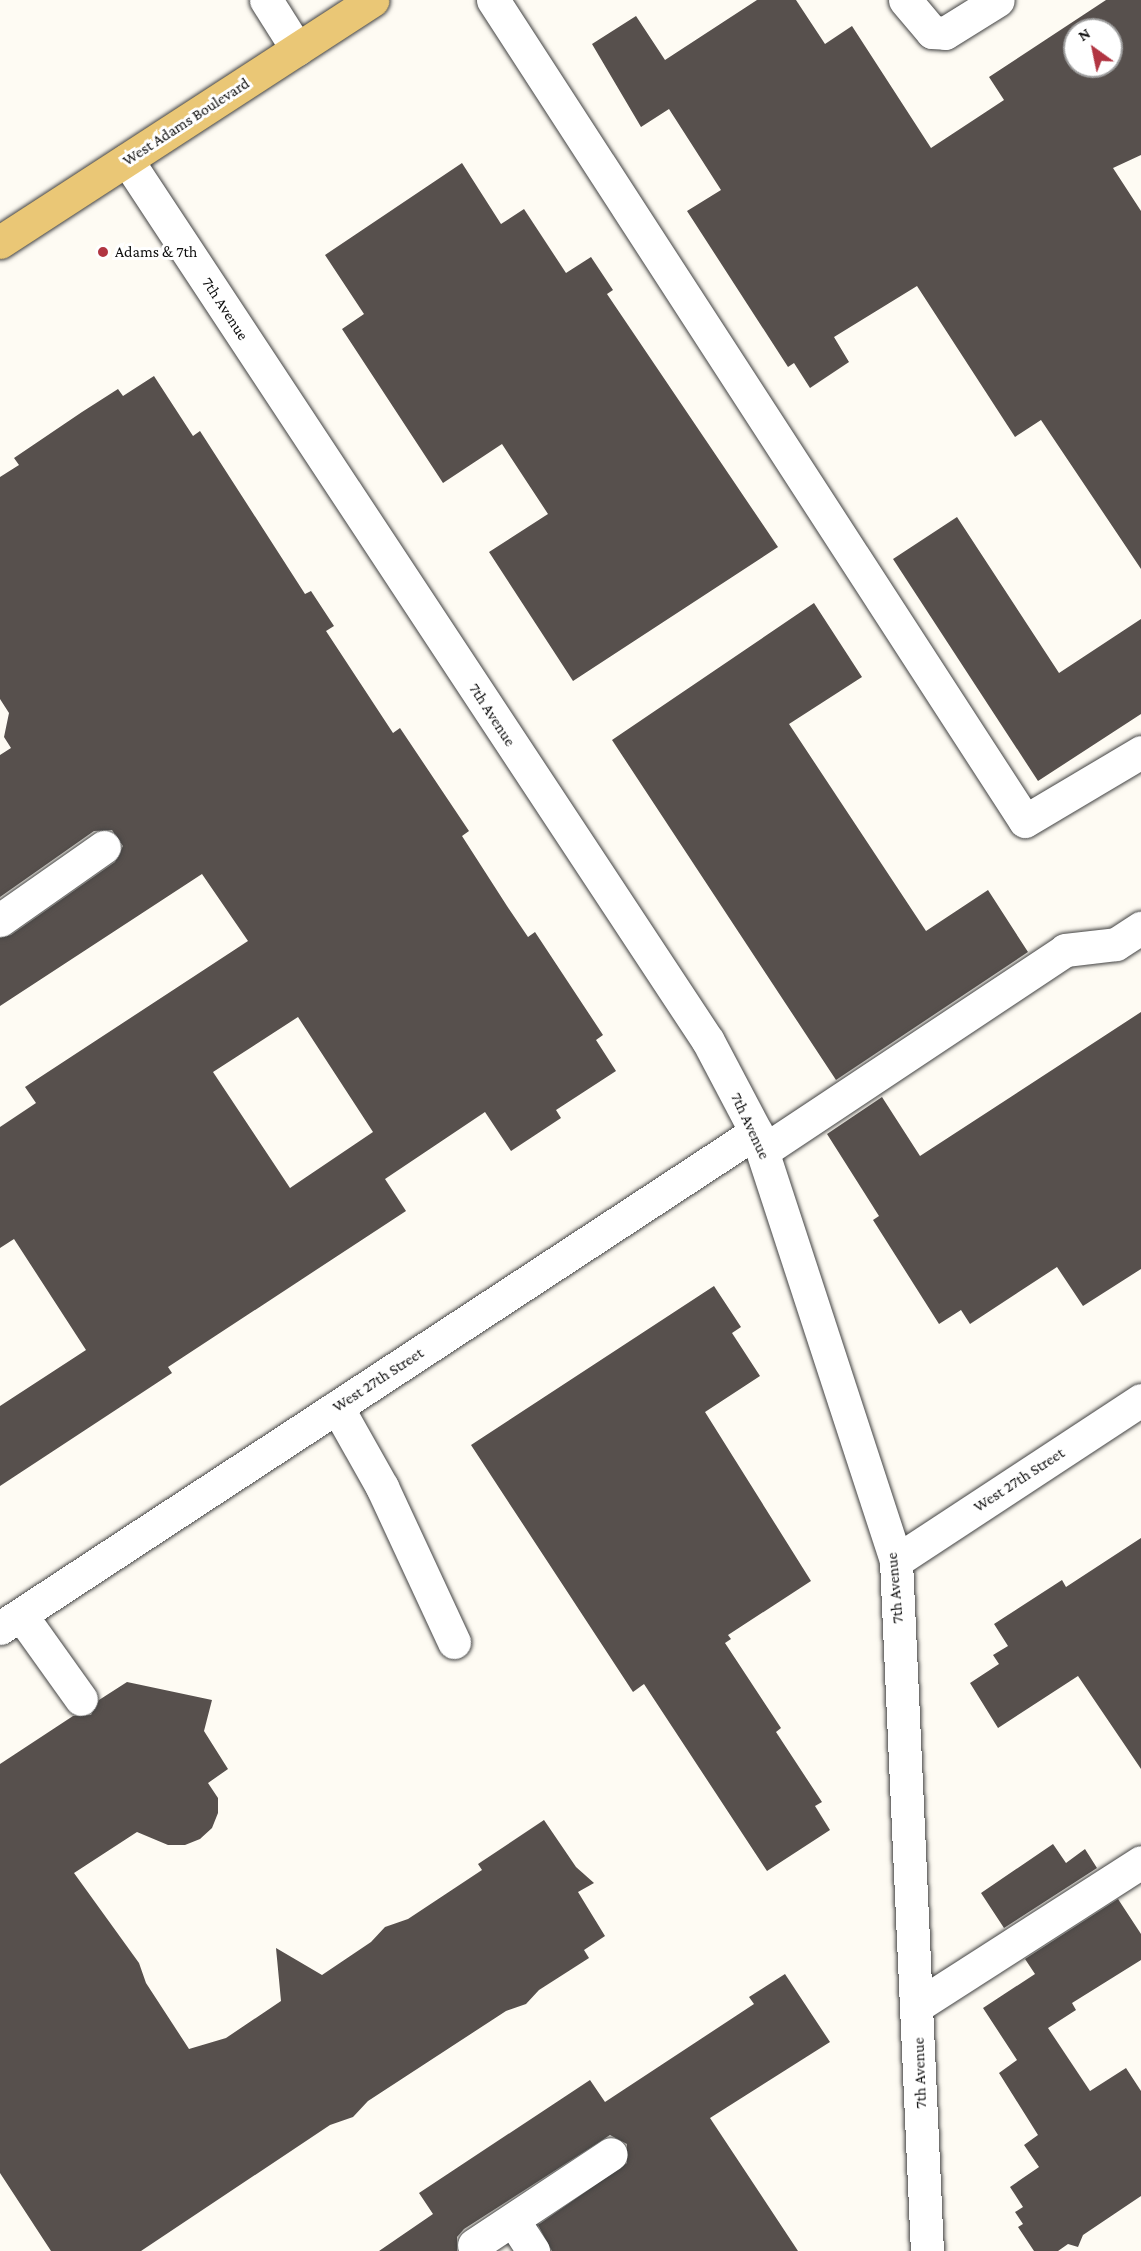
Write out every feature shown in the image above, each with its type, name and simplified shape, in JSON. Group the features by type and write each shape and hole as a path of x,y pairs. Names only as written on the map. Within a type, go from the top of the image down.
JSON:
{"main road":[{"name":"West Adams Boulevard","path":"0,242 372,0"}],"street":[{"path":"266,0 297,49"},
{"path":"493,0 1025,821 1141,752"},
{"path":"905,0 932,32 945,33 998,0"},
{"name":"7th Avenue","path":"127,160 708,1041 760,1141 896,1561 927,2251"},
{"path":"0,920 104,847"},
{"name":"West 27th Street","path":"10,1621 337,1407 760,1141 906,1059 1065,950 1116,944 1141,928"},
{"name":"West 27th Street","path":"896,1561 1141,1400"},
{"path":"337,1407 382,1487 454,1642"},
{"path":"10,1621 81,1699"},
{"path":"917,2006 1141,1862"},
{"path":"474,2245 611,2154"},
{"path":"513,2220 533,2251"}],"building":[{"path":"757,0 796,0 825,44 852,26 931,148 1004,100 989,77 1063,28 1063,78 1123,78 1123,18 1079,18 1106,0 1141,0 1141,155 1113,168 1141,211 1141,569 1041,420 1015,437 917,286 834,337 849,362 810,388 794,363 788,367 687,211 721,190 669,109 641,127 592,44 636,16 665,60"},
{"path":"462,163 501,224 524,209 566,273 591,257 613,290 607,294 778,547 573,681 489,552 548,514 502,444 443,483 342,329 364,314 325,255"},
{"path":"154,376 193,436 200,431 305,594 311,591 334,626 326,631 393,733 400,728 469,831 462,836 507,906 528,937 535,932 603,1035 596,1040 616,1071 556,1110 561,1118 511,1151 485,1112 385,1179 406,1211 168,1367 172,1373 0,1486 0,1406 86,1350 14,1239 0,1248 0,1127 36,1103 25,1087 248,941 202,874 0,1006 0,938 11,935 115,862 123,846 112,830 94,831 0,897 0,755 11,748 4,737 9,713 0,699 0,477 19,465 14,458 82,412 118,389 123,396","holes":["298,1017 373,1132 290,1188 213,1072"]},
{"path":"957,517 1059,673 1141,619 1141,714 1038,781 893,559"},
{"path":"814,603 862,677 789,724 926,931 988,890 1028,952 836,1080 612,740"},
{"path":"1141,1012 1141,1269 1083,1306 1057,1267 970,1324 961,1310 939,1324 873,1220 879,1216 827,1134 882,1097 920,1156"},
{"path":"714,1286 741,1327 732,1333 760,1376 705,1412 811,1581 728,1635 731,1639 725,1643 781,1728 776,1732 822,1802 815,1806 830,1830 767,1871 644,1684 633,1692 471,1445"},
{"path":"1141,1538 1141,1769 1078,1676 998,1728 970,1683 999,1664 993,1655 1008,1646 994,1624 1062,1580 1066,1587"},
{"path":"127,1682 212,1700 204,1731 228,1769 208,1783 218,1798 218,1813 212,1828 200,1839 185,1845 168,1845 137,1832 74,1873 139,1963 146,1983 189,2049 226,2038 281,2001 276,1948 322,1975 371,1942 385,1927 408,1919 482,1870 478,1864 544,1820 576,1867 594,1883 578,1892 605,1936 584,1950 589,1958 539,1990 526,2004 506,2011 368,2101 353,2117 330,2125 141,2251 51,2251 0,2173 0,1764 73,1716 91,1715 99,1700"},
{"path":"1053,1844 1066,1863 1085,1849 1097,1868 1004,1928 981,1893"},
{"path":"1118,1899 1141,1934 1141,1960 1072,2003 1076,2010 1048,2028 1090,2091 1126,2068 1141,2091 1141,2196 1083,2235 1078,2247 1068,2244 1058,2251 1034,2251 1018,2227 1023,2224 1015,2212 1023,2207 1010,2187 1039,2167 1024,2145 1038,2135 999,2073 1017,2060 983,2008 1035,1974 1025,1959"},
{"path":"785,1974 830,2042 710,2118 798,2251 552,2251 538,2225 627,2163 627,2144 610,2135 464,2229 457,2237 457,2251 379,2251 433,2214 419,2193 590,2080 605,2102 754,2004 749,1997"}],"place":[{"name":"Adams & 7th","path":"103,252"}]}
